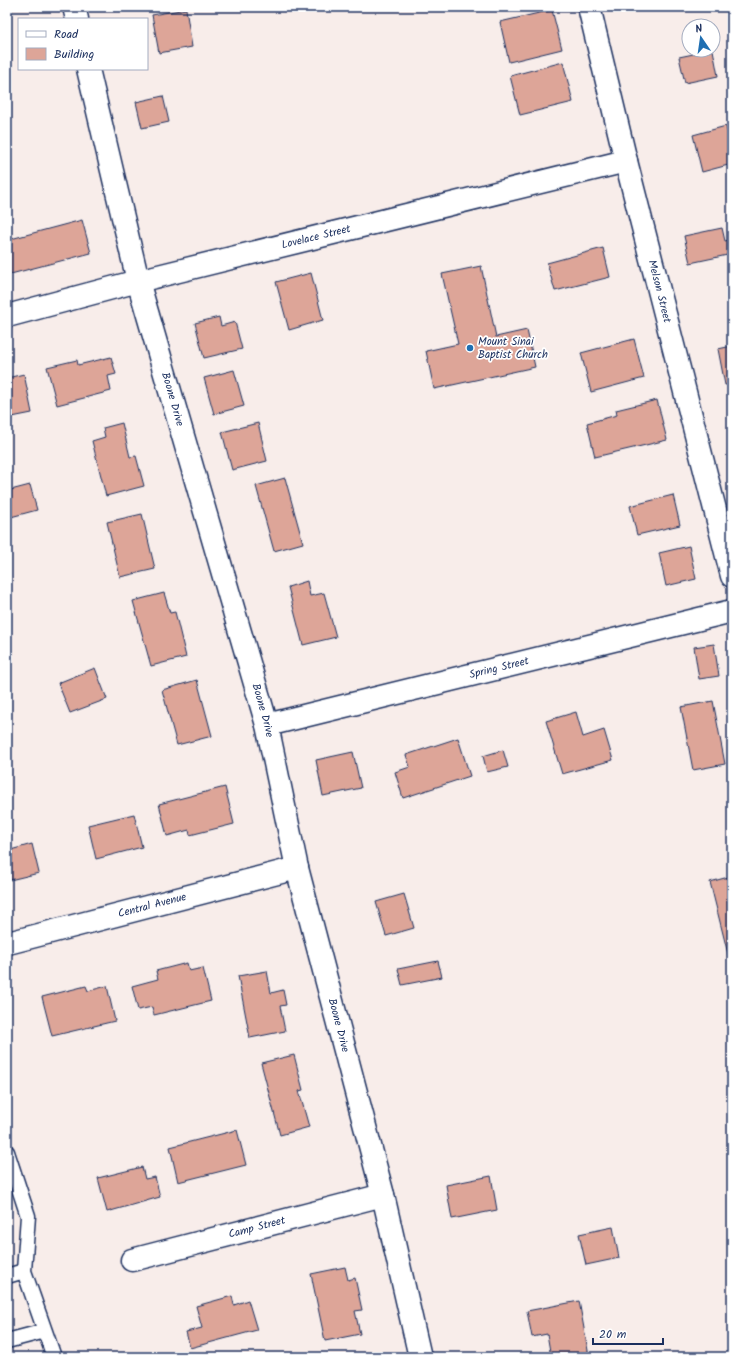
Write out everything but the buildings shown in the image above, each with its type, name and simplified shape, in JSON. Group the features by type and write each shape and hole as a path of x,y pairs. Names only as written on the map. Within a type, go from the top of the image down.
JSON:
{"street":[{"path":"74,7 77,18"},
{"name":"Melson Street","path":"589,7 626,161 732,576"},
{"name":"Boone Drive","path":"88,70 138,281 267,725 297,868 383,1195 420,1357"},
{"name":"Lovelace Street","path":"7,316 138,281 626,161"},
{"name":"Spring Street","path":"267,725 732,611"},
{"name":"Central Avenue","path":"8,943 297,868"},
{"name":"Camp Street","path":"132,1260 383,1195"}],"lane":[{"path":"7,1152 28,1216 24,1271 54,1357"},
{"path":"7,1276 24,1271"},
{"path":"7,1341 45,1331"}],"place":[{"name":"Mount Sinai Baptist Church","path":"470,348"}]}
